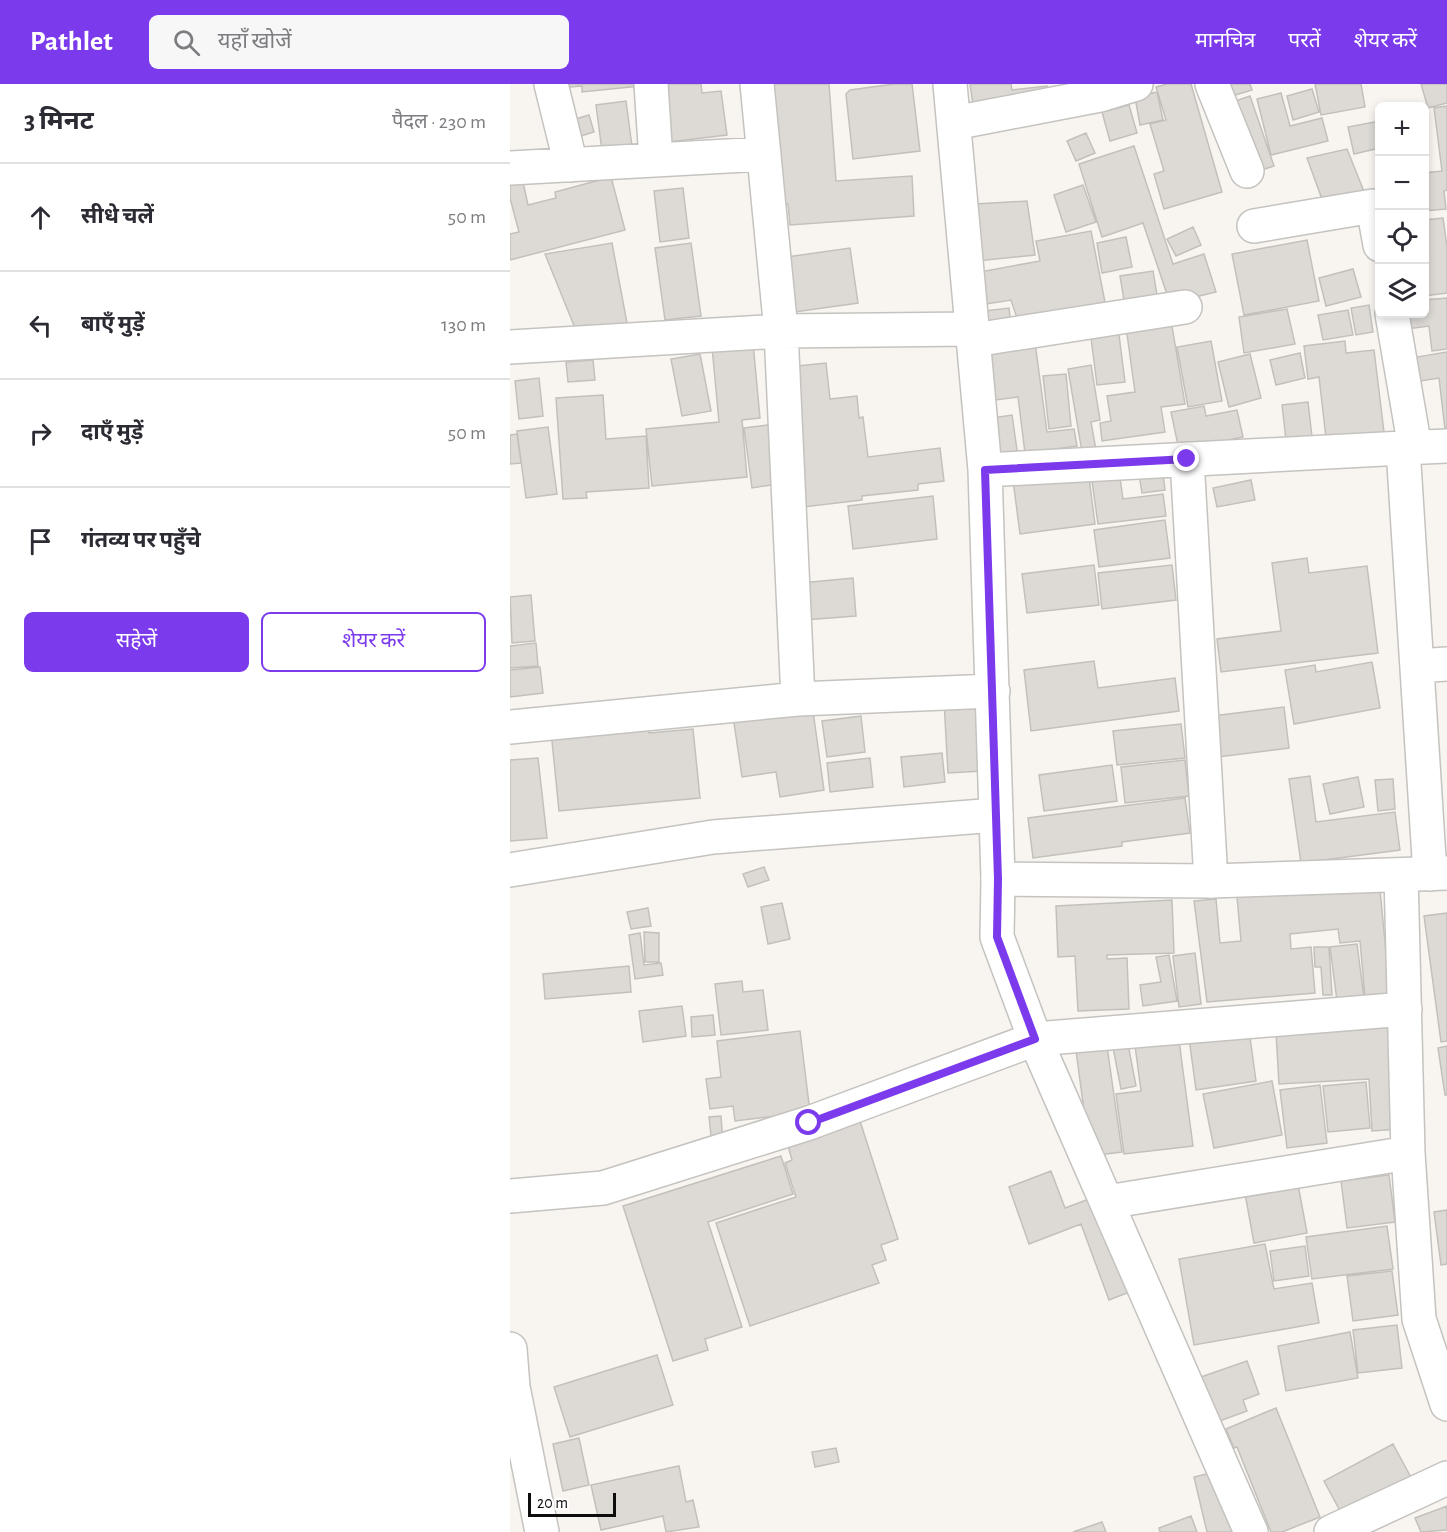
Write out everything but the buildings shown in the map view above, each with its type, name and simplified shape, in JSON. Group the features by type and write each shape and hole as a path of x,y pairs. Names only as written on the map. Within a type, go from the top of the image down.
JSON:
{"street":[{"path":"551,84 571,165"},
{"path":"651,84 656,160"},
{"path":"757,84 781,331 798,699"},
{"path":"954,123 1100,96 1136,84"},
{"path":"1212,84 1247,171"},
{"path":"953,85 954,123 985,470 998,879 997,937 1035,1039 1251,1532"},
{"path":"510,168 764,154"},
{"path":"1254,226 1373,206 1375,217"},
{"path":"510,347 781,331 973,335 1185,308"},
{"path":"1393,318 1432,665 1426,874 1405,1009 1408,1153 1447,1404"},
{"path":"985,470 1447,446"},
{"path":"1187,459 1211,881"},
{"path":"510,727 798,699 993,691"},
{"path":"510,870 713,837 996,815"},
{"path":"998,879 1211,881 1426,874"},
{"path":"510,1196 603,1188 809,1123 1035,1039 1405,1009"},
{"path":"1107,1202 1408,1153"},
{"path":"510,1349 512,1388 542,1532"},
{"path":"1331,1532 1447,1478"}],"route":[{"path":"809,1123 1035,1039 1008,972 997,937 998,879 985,470 1187,459"}]}
